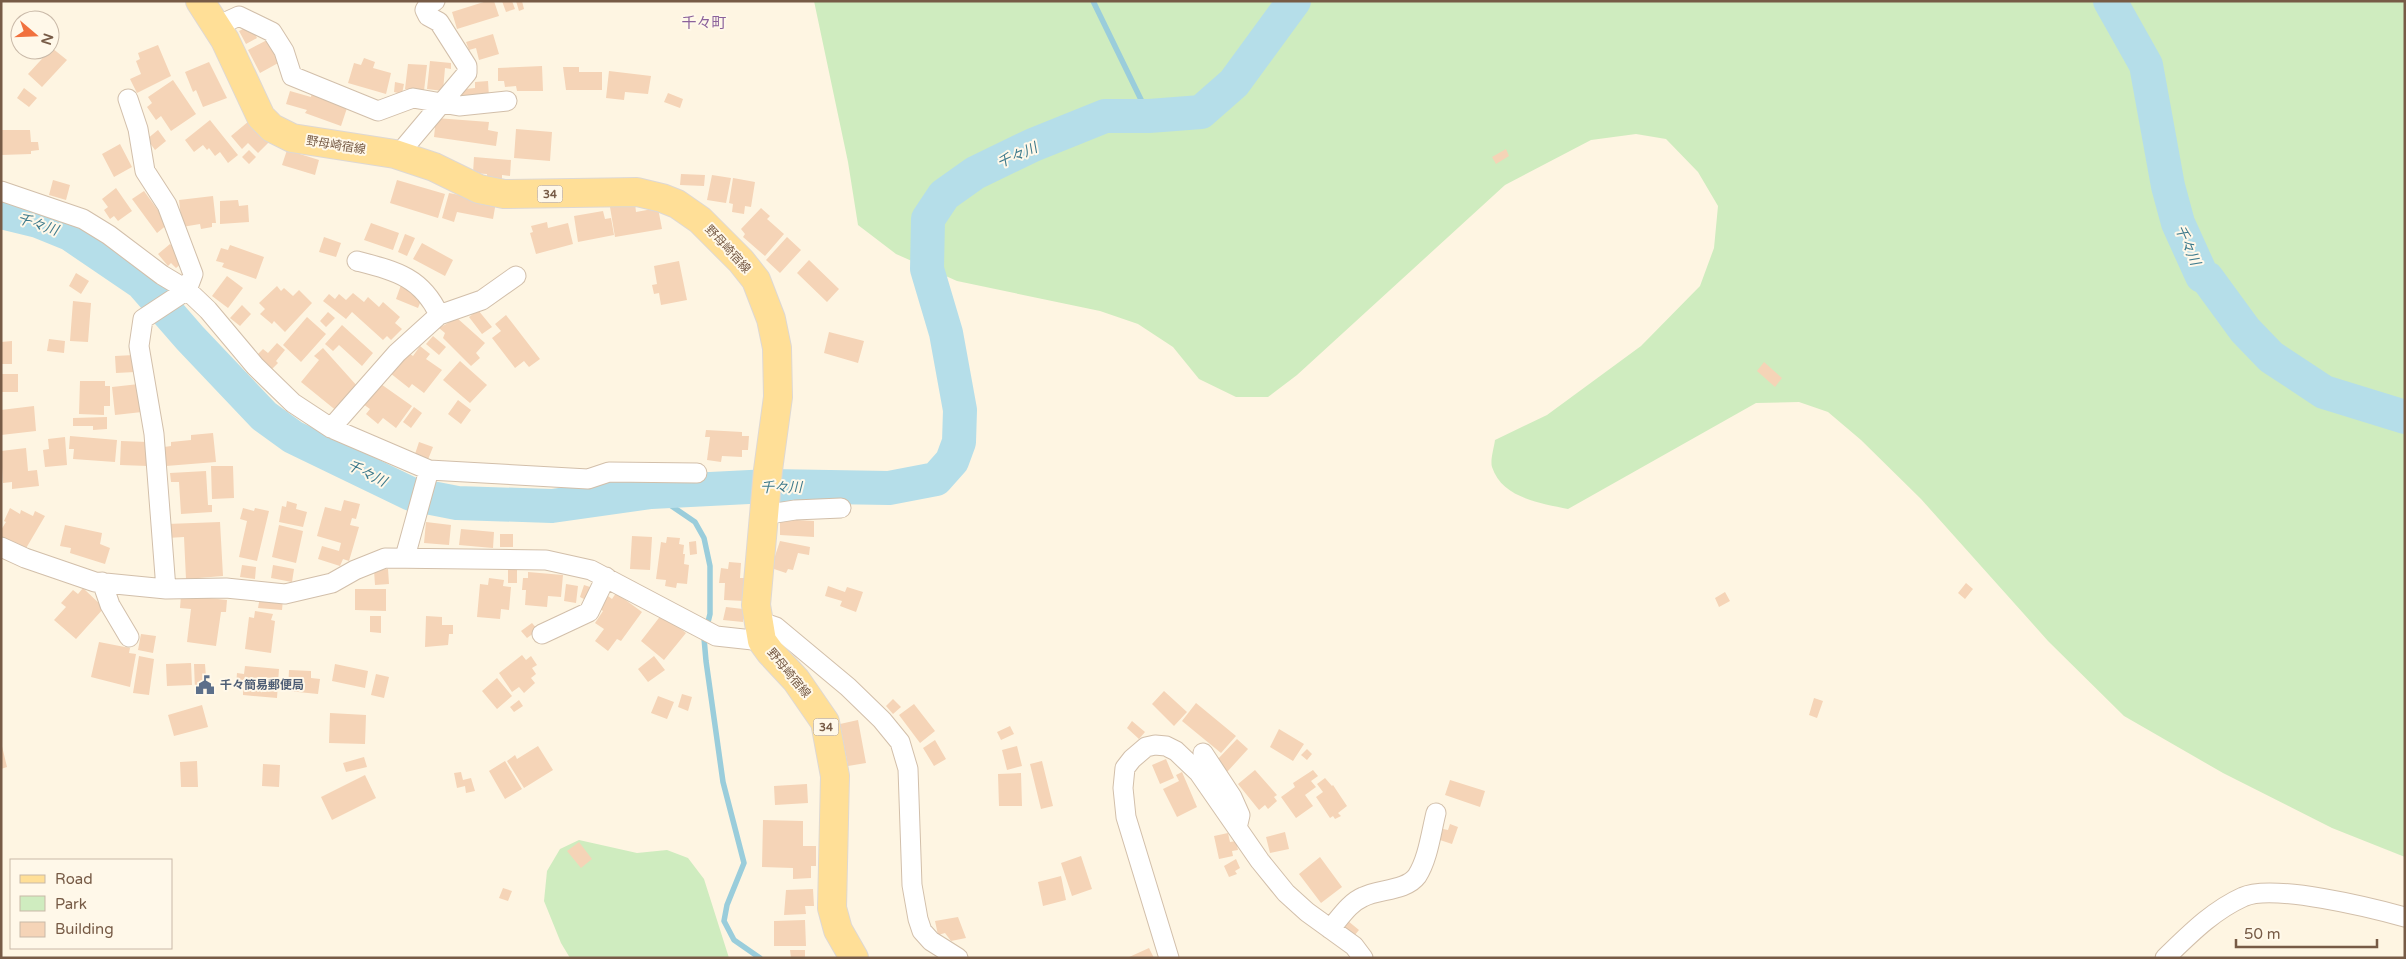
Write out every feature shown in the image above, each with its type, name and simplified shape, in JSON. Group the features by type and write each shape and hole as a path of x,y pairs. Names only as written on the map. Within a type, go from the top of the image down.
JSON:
{"main road":[{"name":"野母崎宿線","path":"200,1 217,26 261,117 272,128 292,138 398,155 434,167 479,189 504,194 638,192 677,204 700,220 742,261 756,280 771,319 777,348 778,397 767,473 756,605 760,631 770,652 800,686 825,722 835,776 832,908 838,930 854,958"}],"street":[{"path":"398,155 467,73 466,66 439,22 428,16 425,10 435,1"},
{"path":"217,26 239,16 246,18 272,32 284,51 292,76 378,111 413,98 459,106 507,101"},
{"path":"128,99 138,129 146,171 167,205 193,274 187,290 142,319 138,346 154,434 166,589"},
{"path":"1,191 83,220 109,234 162,275 187,290 208,310 255,366 293,403 331,428 427,474 588,479 609,472 697,473"},
{"path":"358,261 393,270 415,282 431,298 439,315"},
{"path":"331,428 397,353 439,315 482,300 516,276"},
{"path":"406,557 427,474"},
{"path":"763,514 795,510 841,508"},
{"path":"1,547 34,561 95,582 166,589 226,588 285,594 332,583 355,570 385,558 546,560 591,570 716,636 742,640 760,631 776,627 848,687 882,720 900,742 908,769 912,876 918,919 922,931 931,941 958,958"},
{"path":"542,634 589,612 606,577"},
{"path":"102,582 110,605 129,637"},
{"path":"1169,958 1126,817 1123,788 1126,768 1146,747 1166,746 1176,750 1199,772 1237,829 1286,892 1330,929 1354,946 1364,958"},
{"path":"1202,753 1232,797 1240,815 1237,829"},
{"path":"1330,929 1349,907 1362,897 1404,885 1416,878 1426,854 1436,813"},
{"path":"2165,958 2207,919 2243,896 2255,893 2268,892 2345,902 2405,917"}],"green space":[{"path":"814,1 2405,1 2405,857 2332,828 2223,773 2124,716 2048,641 1921,499 1861,440 1828,412 1799,402 1756,403 1568,509 1534,501 1504,486 1492,467 1495,440 1547,415 1641,346 1700,286 1714,248 1718,206 1698,172 1666,139 1636,134 1591,140 1505,185 1297,375 1268,397 1236,397 1199,379 1173,347 1138,324 1100,311 957,281 896,254 858,225 848,162"},
{"path":"579,840 637,853 667,850 688,858 704,879 729,958 570,958 561,943 544,901 547,871 560,849"}],"building":[{"path":"487,1 494,1 499,16 457,29 452,12"},
{"path":"502,1 512,1 515,9 506,12"},
{"path":"516,1 522,1 524,9 519,11"},
{"path":"251,25 257,38 246,44 239,31"},
{"path":"493,34 499,54 479,60 476,48 469,50 466,42"},
{"path":"269,39 280,62 260,73 248,50"},
{"path":"158,45 171,76 137,93 130,79 141,74 136,61 140,59 138,53"},
{"path":"60,54 67,60 42,87 28,74 41,60 60,60"},
{"path":"364,58 375,62 373,68 391,73 386,94 348,83 354,63 361,65"},
{"path":"430,61 451,63 451,69 445,68 443,91 427,89"},
{"path":"209,62 227,98 203,107 196,90 193,92 185,72"},
{"path":"408,64 427,65 424,91 405,89"},
{"path":"542,66 543,91 517,91 516,86 505,87 504,81 498,81 498,68"},
{"path":"563,67 579,67 579,72 602,72 602,90 566,90"},
{"path":"609,71 651,76 648,94 625,92 624,100 606,98"},
{"path":"173,80 196,114 171,131 161,116 156,120 147,107 152,103 148,97"},
{"path":"488,81 489,97 457,100 456,90 475,88 475,82"},
{"path":"395,82 404,84 402,94 394,92"},
{"path":"24,88 37,98 29,107 17,98"},
{"path":"290,91 311,97 312,92 348,105 341,126 305,113 307,110 286,104"},
{"path":"668,93 683,99 680,108 664,102"},
{"path":"436,118 489,122 488,130 498,132 496,146 434,137"},
{"path":"210,120 238,155 228,163 220,152 215,156 209,148 207,150 203,145 194,152 185,140"},
{"path":"249,121 269,142 258,153 248,143 242,149 231,136"},
{"path":"516,129 552,132 550,161 514,158"},
{"path":"1,130 30,130 31,142 38,142 39,150 31,151 31,154 1,155"},
{"path":"158,130 166,141 155,150 147,139"},
{"path":"120,144 132,167 114,177 102,154"},
{"path":"1506,149 1509,156 1496,164 1492,157"},
{"path":"249,150 256,157 249,164 242,157"},
{"path":"287,150 319,160 315,175 282,165"},
{"path":"474,157 511,160 510,176 502,175 502,179 487,178 487,174 473,173"},
{"path":"681,174 705,175 704,186 680,185"},
{"path":"712,175 731,178 726,203 707,200"},
{"path":"733,178 755,182 751,207 745,206 744,214 732,212 733,204 729,203"},
{"path":"53,180 70,185 66,200 49,195"},
{"path":"397,180 445,194 438,218 390,203"},
{"path":"116,188 132,211 118,221 114,216 110,219 104,210 108,207 102,199"},
{"path":"144,191 168,224 157,233 132,199"},
{"path":"449,193 496,202 493,219 457,212 454,222 442,218"},
{"path":"213,196 216,223 212,223 212,227 201,229 200,224 182,227 179,200"},
{"path":"238,200 239,206 248,205 249,222 220,224 220,201"},
{"path":"635,203 636,212 658,208 662,229 615,237 610,207"},
{"path":"761,208 770,216 767,219 784,234 765,256 743,237 745,234 741,229"},
{"path":"603,211 605,219 611,218 614,235 578,242 574,216"},
{"path":"547,222 548,228 568,223 573,244 536,254 530,233 533,232 531,226"},
{"path":"371,223 399,233 393,250 364,240"},
{"path":"405,234 415,238 407,256 398,252"},
{"path":"324,237 341,243 336,257 319,252"},
{"path":"787,237 801,250 780,273 766,260"},
{"path":"422,243 453,260 445,276 413,259"},
{"path":"170,244 180,256 182,263 176,268 171,263 168,266 158,254"},
{"path":"230,245 264,257 256,279 222,267 224,263 216,261 221,248 228,250"},
{"path":"809,260 839,289 827,302 797,273"},
{"path":"679,261 687,300 661,305 659,293 654,294 652,285 657,284 654,266"},
{"path":"76,273 89,281 81,294 69,286"},
{"path":"227,276 243,288 228,308 212,296"},
{"path":"401,285 422,298 418,308 396,299"},
{"path":"277,286 281,291 284,288 293,296 299,290 312,303 285,332 274,321 272,324 260,314 265,309 259,303"},
{"path":"353,293 364,302 368,297 379,307 383,302 400,317 395,323 402,329 391,340 387,336 383,340 352,312 346,319 323,301 329,294 335,299 339,294 346,300"},
{"path":"73,301 91,303 88,342 70,341"},
{"path":"242,305 251,314 240,326 230,318"},
{"path":"478,310 492,327 482,334 469,317"},
{"path":"328,312 335,318 326,327 320,321"},
{"path":"506,315 540,359 529,367 524,361 515,368 492,338 501,331 495,324"},
{"path":"307,317 326,334 301,362 283,345"},
{"path":"457,318 485,343 476,353 480,358 471,366 443,338 445,333 439,328"},
{"path":"342,325 373,353 362,366 339,345 333,351 325,344"},
{"path":"829,332 864,341 858,363 824,353"},
{"path":"433,336 446,347 439,355 426,344"},
{"path":"49,339 65,341 64,353 47,351"},
{"path":"12,341 12,364 1,364 1,342"},
{"path":"277,343 285,350 276,361 278,363 271,370 257,355 263,349 268,353"},
{"path":"420,346 430,354 426,359 442,370 424,393 412,384 409,388 390,373 407,352 413,356"},
{"path":"323,348 358,387 338,412 301,382 319,360 314,356"},
{"path":"134,355 135,372 116,373 115,356"},
{"path":"460,361 487,385 470,403 443,380"},
{"path":"1764,362 1782,378 1775,387 1757,371"},
{"path":"1,374 18,374 18,392 1,392"},
{"path":"80,381 105,381 105,386 110,386 110,406 104,406 104,415 79,414"},
{"path":"378,382 412,406 396,428 383,418 378,424 366,414 370,409 363,404"},
{"path":"139,384 142,412 115,415 112,387"},
{"path":"458,400 471,410 461,424 448,414"},
{"path":"34,406 36,431 1,435 1,410"},
{"path":"414,407 422,413 411,428 403,422"},
{"path":"107,417 107,429 93,430 93,426 73,426 73,418"},
{"path":"706,430 742,432 742,436 749,436 748,450 742,450 742,457 722,456 721,462 707,460 710,437 705,437"},
{"path":"213,433 216,462 166,466 164,447 171,446 171,442 191,440 191,435"},
{"path":"70,436 117,440 115,462 73,459 74,449 69,449"},
{"path":"65,437 67,465 45,467 43,450 49,449 48,439"},
{"path":"121,441 148,442 148,466 120,465"},
{"path":"419,442 433,447 427,462 414,457"},
{"path":"26,448 28,471 37,470 39,486 12,489 12,482 3,483 1,451"},
{"path":"211,466 233,466 234,498 212,499"},
{"path":"206,471 208,505 212,505 212,512 181,514 179,482 171,482 170,473"},
{"path":"344,500 360,504 356,519 352,518 350,525 359,527 349,561 343,559 340,566 318,559 322,546 339,551 341,543 317,536 325,507 341,511"},
{"path":"287,501 297,504 296,509 307,512 303,527 279,522 282,506 286,507"},
{"path":"10,508 20,514 21,510 33,516 35,511 45,516 25,550 1,537 1,530 6,522 4,521"},
{"path":"243,508 254,511 255,508 269,511 257,561 239,557 247,521 240,519"},
{"path":"780,519 814,521 814,537 780,535"},
{"path":"220,522 223,576 186,579 184,537 167,538 167,524"},
{"path":"426,522 451,525 449,545 424,543"},
{"path":"65,525 102,533 100,544 110,548 105,564 70,553 71,548 60,546"},
{"path":"279,525 303,531 296,563 272,557"},
{"path":"461,529 494,532 493,548 459,545"},
{"path":"500,534 513,534 513,547 500,547"},
{"path":"632,536 652,537 650,570 630,569"},
{"path":"667,537 680,538 679,544 684,545 684,564 689,565 687,584 677,583 676,588 665,586 666,580 656,579 661,542 666,543"},
{"path":"696,541 697,554 690,555 689,542"},
{"path":"780,541 810,547 809,555 798,553 793,570 788,569 786,573 771,568"},
{"path":"729,562 741,563 740,578 745,578 744,601 724,600 725,583 719,583 721,568 728,569"},
{"path":"242,565 256,567 255,579 240,577"},
{"path":"273,565 294,569 292,582 271,578"},
{"path":"508,568 517,569 517,583 508,583"},
{"path":"388,569 389,584 375,585 374,570"},
{"path":"528,572 563,575 561,597 548,596 547,607 525,605 526,590 522,590 523,578 528,578"},
{"path":"489,578 504,580 503,586 511,587 509,610 501,609 500,619 477,617 480,584 488,585"},
{"path":"1966,583 1973,589 1965,599 1958,593"},
{"path":"566,584 578,586 576,603 564,601"},
{"path":"584,585 590,587 586,600 580,597"},
{"path":"828,586 845,592 847,587 863,592 856,612 840,606 842,601 825,596"},
{"path":"83,588 104,608 76,639 54,620 66,607 61,603 73,590 78,594"},
{"path":"355,589 386,589 386,611 355,610"},
{"path":"1725,592 1730,601 1719,607 1715,598"},
{"path":"616,593 642,612 621,641 617,639 608,651 595,641 604,629 595,623 603,611 599,608 608,596 612,599"},
{"path":"181,595 227,600 226,612 221,612 216,646 187,642 191,609 180,608"},
{"path":"260,597 283,599 282,610 258,608"},
{"path":"726,607 743,609 743,622 723,620"},
{"path":"255,611 273,614 271,620 275,621 271,653 245,649 249,617 254,618"},
{"path":"662,614 686,633 664,660 641,641"},
{"path":"370,616 381,616 381,633 370,632"},
{"path":"426,616 442,617 442,625 453,625 453,634 449,634 448,645 425,647"},
{"path":"532,623 538,630 527,638 521,631"},
{"path":"141,634 156,636 153,653 138,650"},
{"path":"99,642 130,648 129,653 136,654 130,687 91,677"},
{"path":"522,655 526,660 531,656 537,665 532,668 536,674 531,678 535,683 524,693 519,687 512,692 499,673"},
{"path":"139,656 154,659 149,695 133,693"},
{"path":"654,656 665,670 648,682 638,669"},
{"path":"191,663 192,685 167,686 166,664"},
{"path":"194,664 205,664 207,690 195,690"},
{"path":"335,664 368,671 365,688 332,681"},
{"path":"245,666 279,669 277,698 243,695 243,686 236,686 237,673 244,674"},
{"path":"289,670 311,671 311,678 320,679 318,694 288,691"},
{"path":"376,674 389,677 384,698 371,695"},
{"path":"497,678 512,696 497,709 482,691"},
{"path":"1164,691 1187,712 1174,726 1152,704"},
{"path":"682,694 692,697 688,711 678,707"},
{"path":"658,696 674,702 667,719 651,713"},
{"path":"1814,698 1823,701 1817,718 1809,715"},
{"path":"893,699 901,707 893,714 886,706"},
{"path":"519,700 523,706 514,712 510,707"},
{"path":"1196,703 1236,736 1221,753 1182,721"},
{"path":"914,704 935,731 920,743 899,715"},
{"path":"202,705 208,727 174,736 168,715"},
{"path":"330,713 366,715 365,744 329,743"},
{"path":"858,720 866,763 848,766 840,724"},
{"path":"1132,721 1145,732 1139,739 1127,728"},
{"path":"1010,726 1014,734 1001,740 997,732"},
{"path":"1279,729 1304,744 1293,761 1270,747"},
{"path":"1237,739 1248,749 1227,772 1216,761"},
{"path":"935,740 946,759 934,766 923,748"},
{"path":"1,742 7,767 1,769"},
{"path":"538,746 553,770 524,788 507,761 515,755 517,759"},
{"path":"1017,746 1022,766 1007,770 1002,750"},
{"path":"1307,749 1312,754 1307,760 1301,755"},
{"path":"364,757 367,767 346,772 343,763"},
{"path":"1166,759 1174,778 1160,784 1152,765"},
{"path":"197,761 198,787 181,787 180,762"},
{"path":"505,761 522,789 505,799 489,771"},
{"path":"1042,761 1053,806 1041,809 1030,764"},
{"path":"263,764 280,765 279,787 262,786"},
{"path":"1255,770 1277,795 1274,797 1277,801 1268,809 1265,805 1259,810 1238,784"},
{"path":"1313,770 1318,776 1311,781 1316,787 1305,795 1313,806 1296,818 1281,797 1295,787 1293,783"},
{"path":"461,772 463,780 471,778 475,791 466,793 465,786 457,788 454,773"},
{"path":"1182,772 1197,807 1177,817 1163,789 1179,781 1176,775"},
{"path":"1021,773 1022,806 999,806 998,774"},
{"path":"365,775 376,798 332,820 321,797"},
{"path":"1325,778 1333,785 1347,806 1338,813 1341,816 1335,819 1333,816 1330,818 1316,797 1323,792 1317,784"},
{"path":"1450,780 1485,791 1480,807 1445,795"},
{"path":"807,784 808,803 775,805 774,786"},
{"path":"763,820 803,821 803,846 816,846 816,866 811,866 811,878 793,879 793,868 762,867"},
{"path":"1450,824 1458,827 1452,844 1440,840 1443,829 1448,830"},
{"path":"1285,832 1289,849 1270,853 1266,837"},
{"path":"1228,833 1230,842 1236,841 1238,850 1232,851 1233,856 1219,859 1214,836"},
{"path":"579,842 592,859 581,868 567,851"},
{"path":"1081,856 1092,889 1072,896 1061,863"},
{"path":"1320,857 1342,887 1321,903 1299,874"},
{"path":"1236,859 1240,868 1235,871 1237,874 1229,877 1224,866"},
{"path":"1061,876 1066,900 1043,906 1038,882"},
{"path":"503,888 512,891 508,901 499,898"},
{"path":"813,889 814,906 805,906 806,914 784,915 786,890"},
{"path":"958,917 966,938 951,941 945,933 938,935 935,921"},
{"path":"805,920 806,946 774,946 774,921"},
{"path":"1348,921 1359,930 1354,936 1343,927"},
{"path":"1149,948 1154,958 1127,958"},
{"path":"790,950 805,950 805,958 791,958"}],"waterway":[{"path":"1093,1 1149,116"},
{"name":"千々川","path":"1,212 38,221 70,234 142,283 190,338 264,416 293,437 411,494 457,503 552,506 651,492 770,486 889,488 936,479 952,461 959,442 960,410 946,333 927,269 928,219 944,195 975,173 1033,145 1105,116 1149,116 1201,112 1234,83 1294,1"},
{"name":"千々川","path":"2110,1 2146,65 2168,186 2178,223 2202,276 2207,278 2245,330 2271,357 2324,392 2405,417"},
{"path":"651,492 695,522 704,538 710,566 710,614 704,638 706,661 723,782 744,863 727,905 724,921 734,940 760,958"}],"place":[{"name":"千々簡易郵便局","path":"205,685"}],"district":[{"name":"千々町","path":"704,23"}]}
